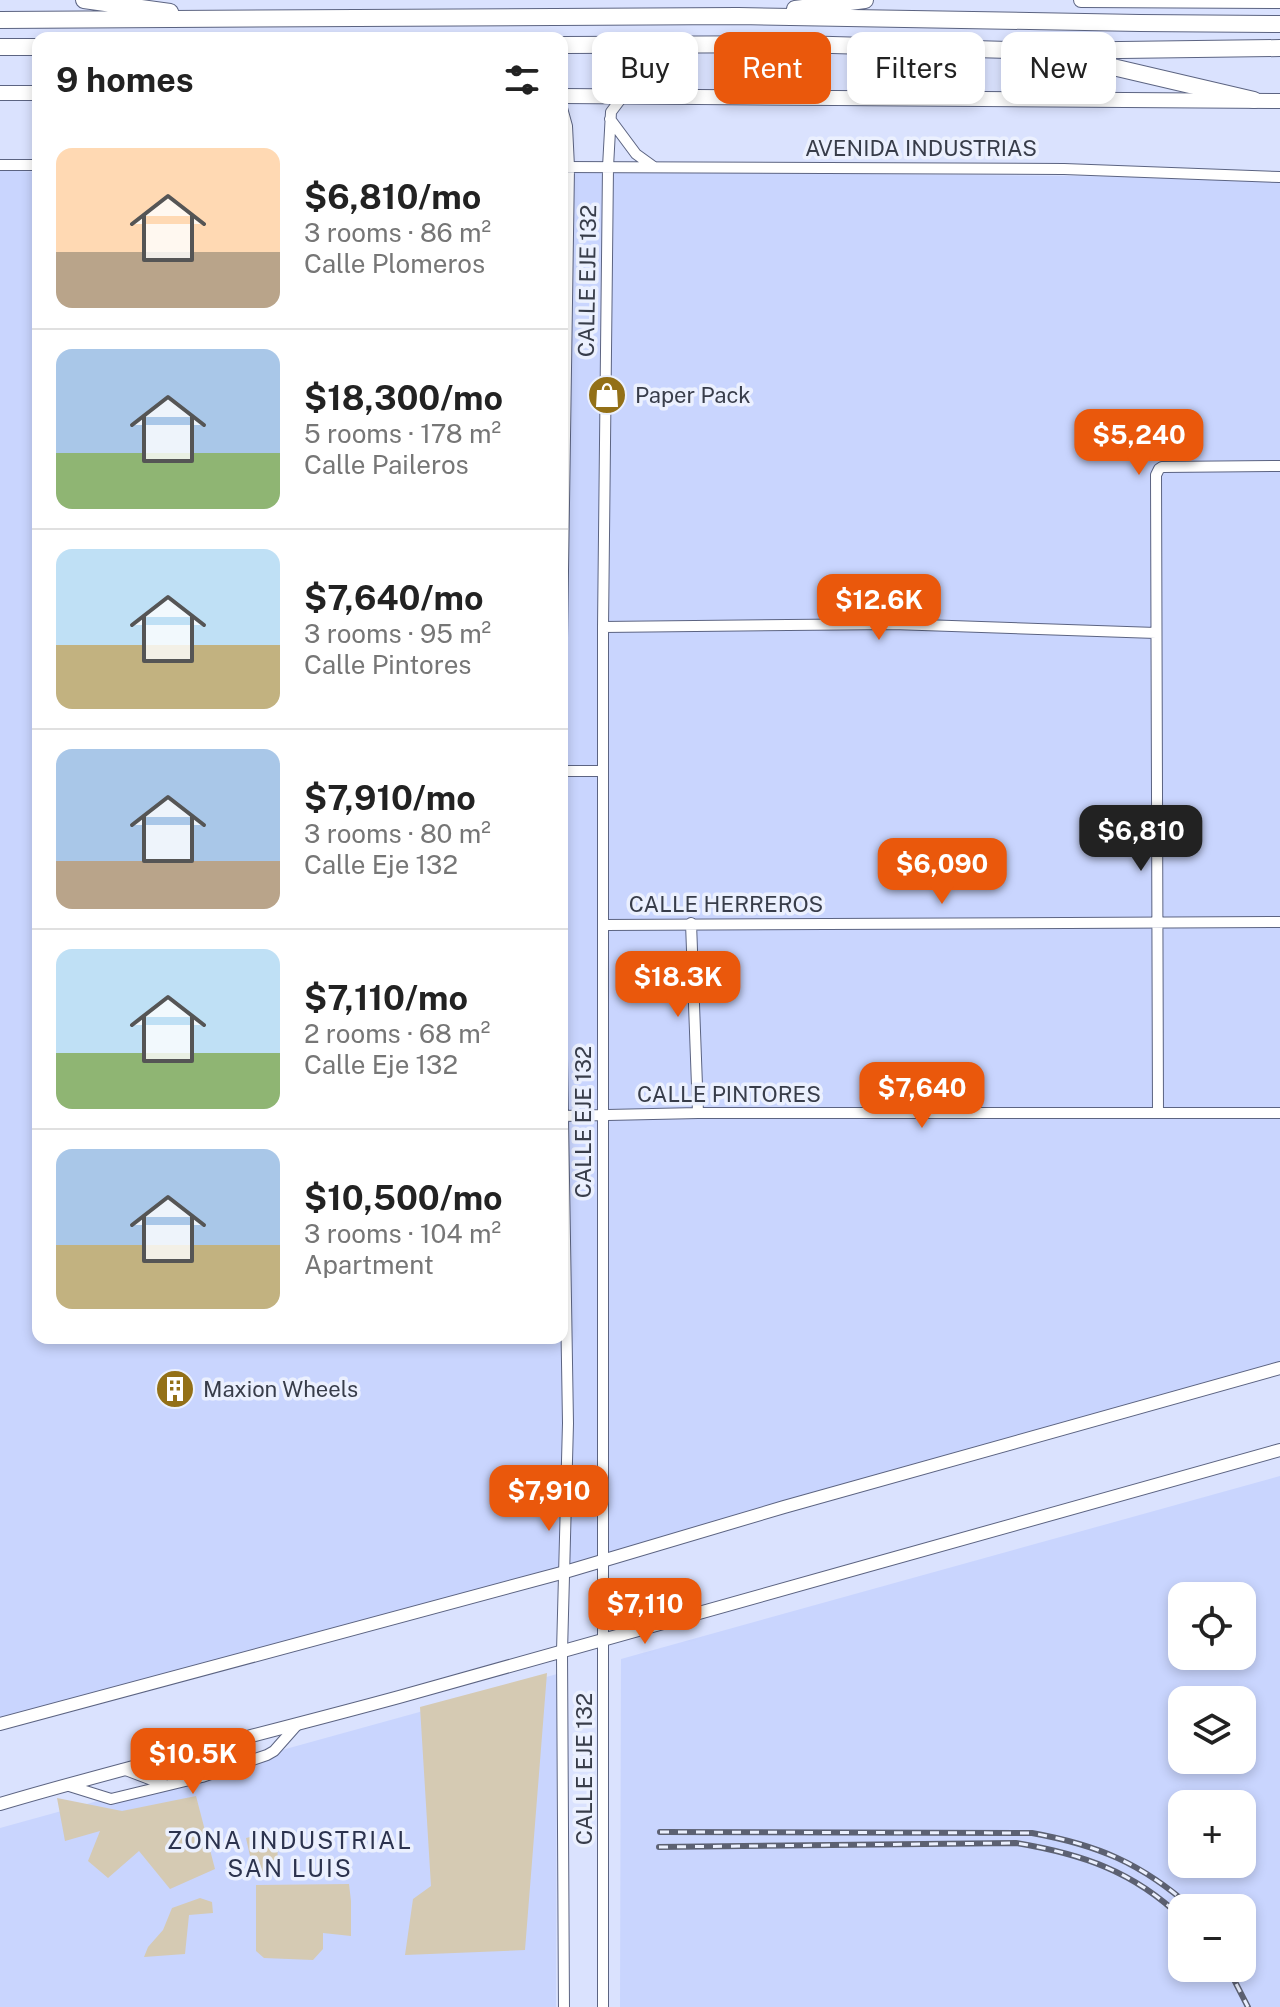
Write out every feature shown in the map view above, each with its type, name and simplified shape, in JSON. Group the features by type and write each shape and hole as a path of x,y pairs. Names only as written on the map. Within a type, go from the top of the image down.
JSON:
{"highway":[{"path":"84,0 231,20"},
{"path":"738,16 865,0"},
{"path":"0,20 738,16 1280,24"},
{"path":"568,45 797,44 1001,50"},
{"path":"0,47 32,47"},
{"path":"1116,50 1280,48"},
{"path":"1116,68 1254,100"}],"main road":[{"path":"1081,0 1280,1"},
{"path":"0,93 32,93"},
{"path":"568,96 592,96"},
{"path":"698,96 1280,101"}],"street":[{"name":"CALLE EJE 132","path":"603,2007 603,627 608,167 610,119 617,104"},
{"path":"610,119 636,154 654,167"},
{"path":"0,165 32,165"},
{"name":"AVENIDA INDUSTRIAS","path":"568,167 1064,169 1280,177"},
{"path":"1158,1113 1156,475 1162,467 1280,466"},
{"path":"603,627 893,624 1156,633"},
{"path":"568,771 603,771"},
{"name":"CALLE HERREROS","path":"604,925 1280,922"},
{"path":"691,923 698,1113"},
{"name":"CALLE PINTORES","path":"568,1116 1280,1113"},
{"name":"CALLE EJE 132","path":"564,2007 562,1652 568,1423 566,1344"},
{"path":"0,1724 565,1572 1280,1368"},
{"path":"0,1804 562,1652 1280,1450"},
{"path":"66,1785 111,1799 202,1777 267,1755 297,1725"},
{"path":"123,1769 165,1785"}],"shaded area":[{"path":"0,170 32,172 32,1344 568,1344 568,171 1280,178 1280,1368 0,1726"},
{"path":"1280,1476 1280,2007 620,2007 621,1659"},
{"path":"547,1673 525,1950 405,1955 413,1899 431,1886 420,1707"},
{"path":"557,1674 556,2007 0,2007 0,1828"},
{"path":"196,1796 215,1869 170,1889 139,1851 108,1878 88,1861 100,1831 65,1841 57,1798 122,1811"},
{"path":"277,1830 278,1874 254,1874 246,1838"},
{"path":"349,1884 351,1936 323,1933 323,1949 313,1960 264,1958 256,1951 256,1885"},
{"path":"200,1898 212,1902 213,1913 189,1915 185,1954 144,1957 148,1947 163,1930 172,1908"}],"railway":[{"path":"660,1832 1032,1833 1078,1843 1118,1858 1175,1894"},
{"path":"659,1847 1016,1843 1063,1853 1105,1867 1145,1888 1168,1906"},
{"path":"1235,1982 1248,2007"}],"place":[{"name":"Paper Pack","path":"607,395"},
{"name":"Maxion Wheels","path":"175,1389"}],"district":[{"name":"ZONA INDUSTRIAL SAN LUIS","path":"290,1855"}]}
